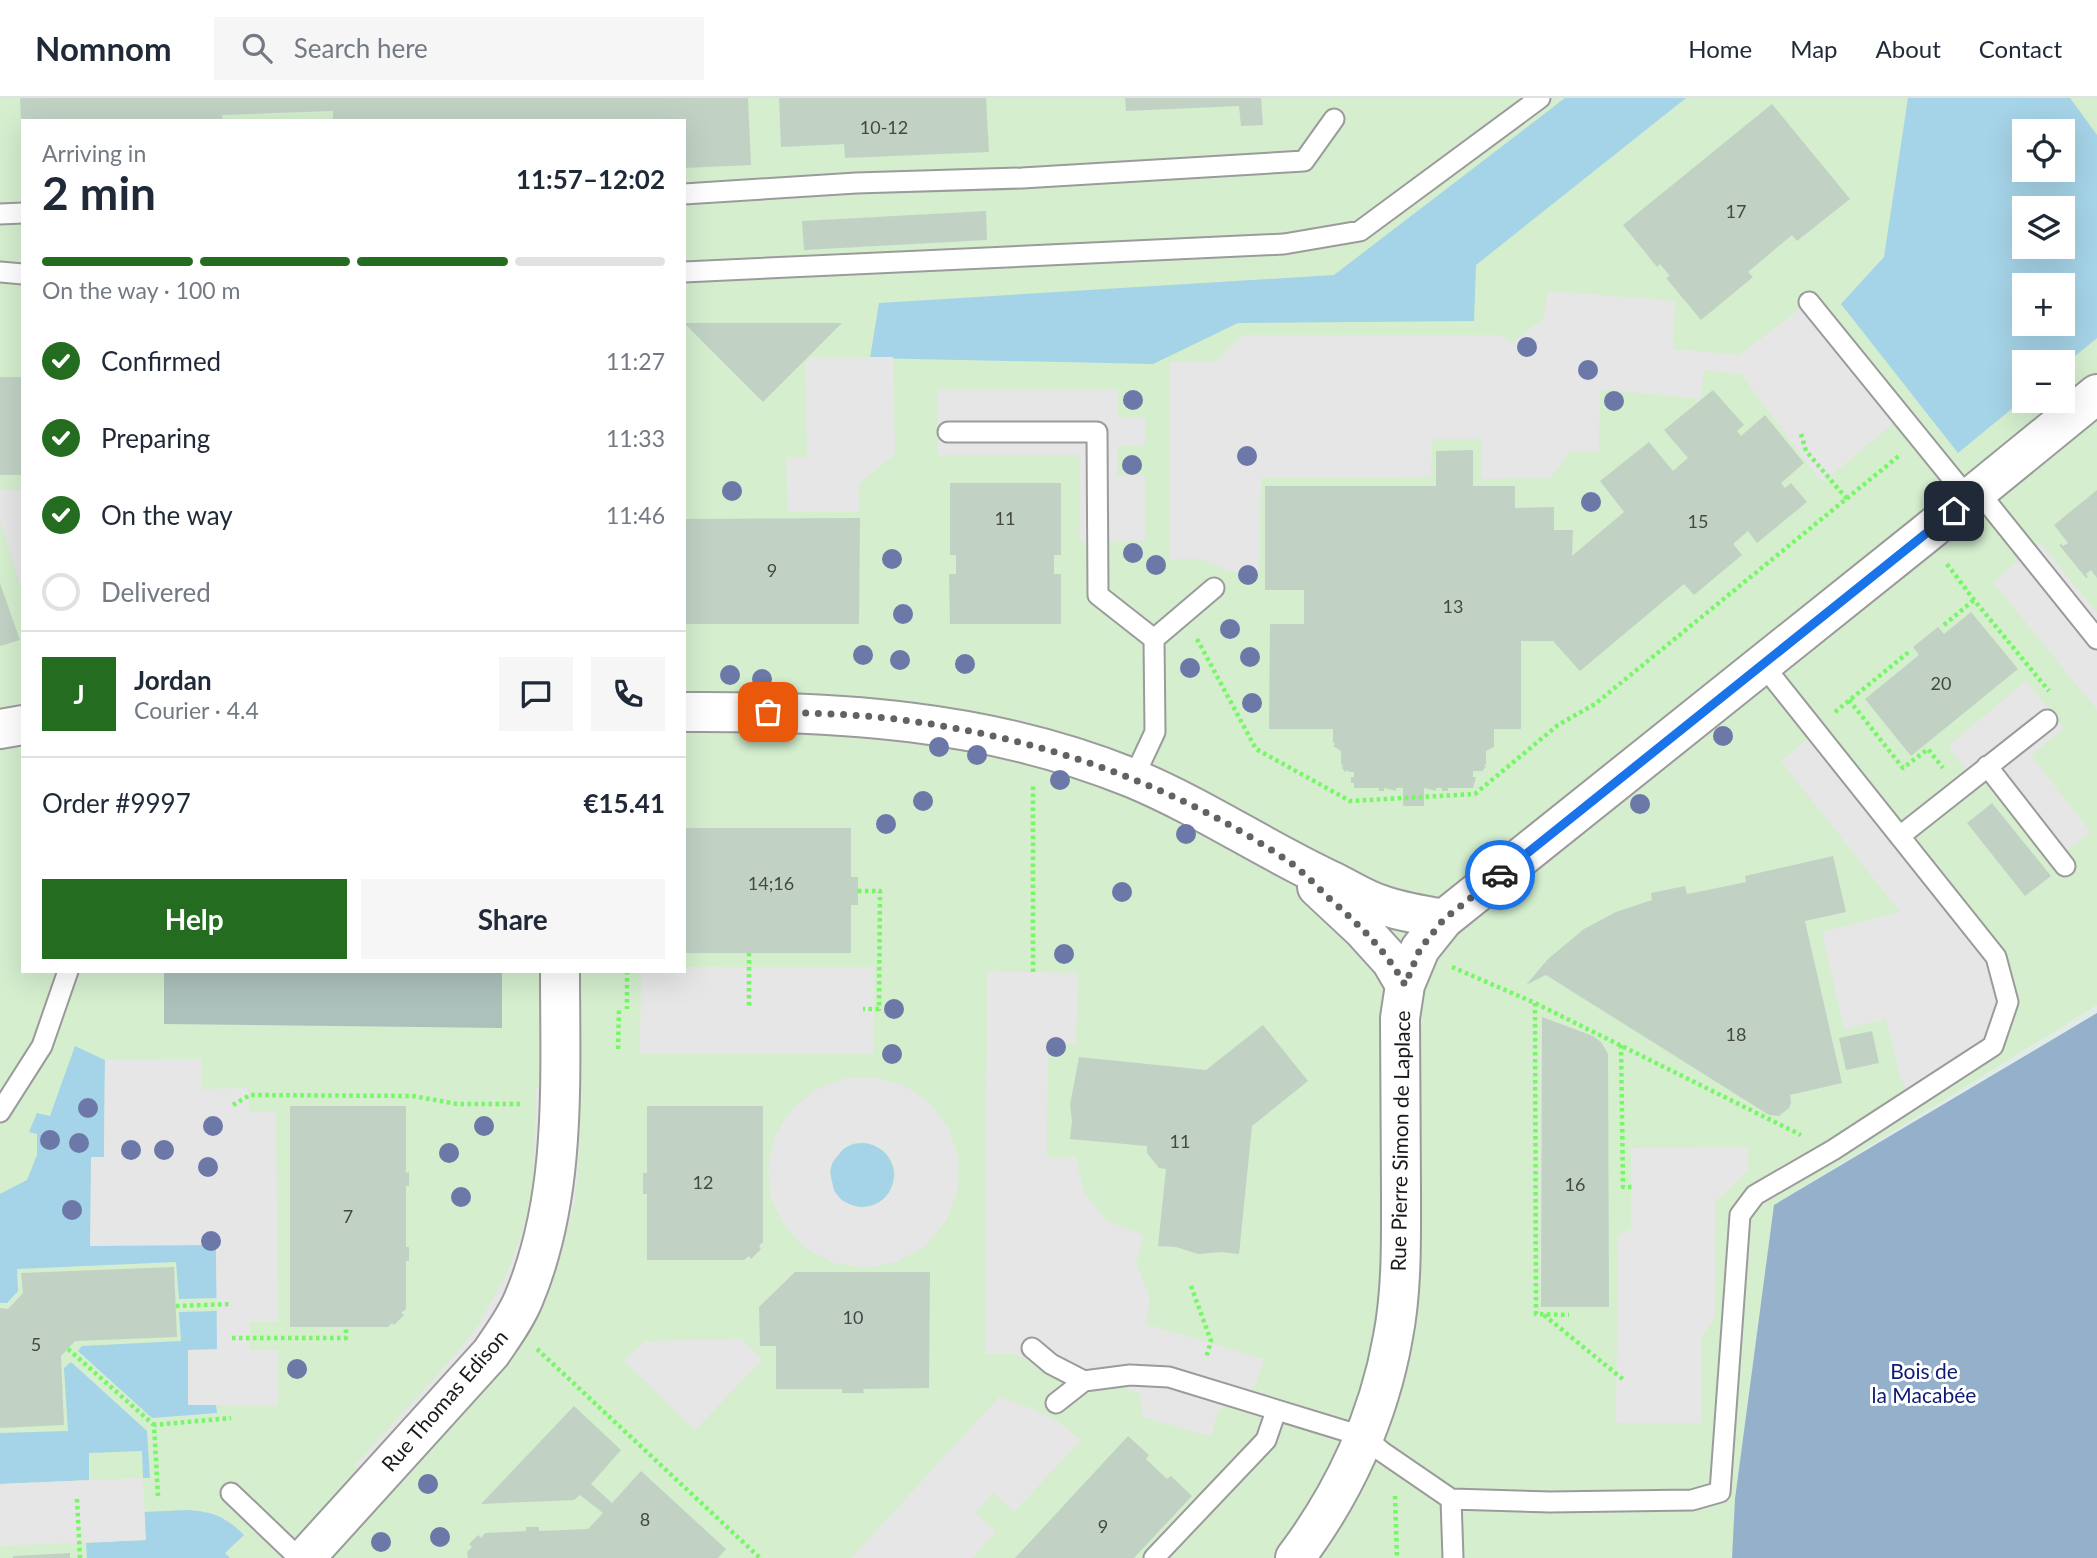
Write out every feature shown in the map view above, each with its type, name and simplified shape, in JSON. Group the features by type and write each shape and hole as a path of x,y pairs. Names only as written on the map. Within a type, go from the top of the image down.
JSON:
{"street":[{"name":"Rue Pierre Simon de Laplace","path":"1295,1558 1334,1500 1365,1437 1384,1379 1393,1338 1399,1301 1401,1258 1400,1018 1405,985 1420,949 1444,919 2097,394"},
{"path":"686,712 794,713 893,719 962,729 1044,749 1133,779 1220,820 1287,860 1382,905 1444,919"},
{"path":"0,729 21,725"},
{"path":"1287,860 1363,929 1391,961 1405,985"},
{"name":"Rue Thomas Edison","path":"305,1558 491,1353 524,1299 543,1246 556,1163 560,973"}],"lane":[{"path":"686,272 1284,244 1360,231 1540,98"},
{"path":"686,194 1304,161 1334,119"},
{"path":"0,214 21,212"},
{"path":"0,272 21,274"},
{"path":"1809,302 1920,439 1974,495 2097,639"},
{"path":"948,432 1097,432 1098,595 1154,639"},
{"path":"1133,779 1155,732 1154,639 1214,588"},
{"path":"1056,1403 1084,1381 1130,1375 1169,1377 1365,1437 1451,1499 1550,1502 1692,1500 1720,1492 1740,1215 1755,1195 1833,1150 1993,1046 2008,1002 1996,957 1763,664"},
{"path":"1900,836 2047,720"},
{"path":"1987,766 2065,866"},
{"path":"0,1112 42,1046 67,973"},
{"path":"1032,1348 1051,1364 1084,1381"},
{"path":"1154,1558 1266,1440 1276,1411"},
{"path":"231,1493 299,1558"},
{"path":"1451,1499 1453,1558"}],"path":[{"path":"1801,434 1806,451 1847,499"},
{"path":"1183,614 1256,749 1350,801 1475,794 1558,724 1595,704 1920,439"},
{"path":"1941,555 1973,600 2057,700 2058,708 2047,720"},
{"path":"1944,625 1973,600"},
{"path":"1814,729 1910,651"},
{"path":"1849,700 1903,768 1928,749 1958,789"},
{"path":"1033,783 1033,972"},
{"path":"858,891 880,891 879,1009 863,1009"},
{"path":"1420,949 1447,965 1535,1003 1833,1150"},
{"path":"749,953 749,1009"},
{"path":"627,973 627,1009"},
{"path":"1535,1003 1536,1314 1569,1315"},
{"path":"618,1049 619,1009"},
{"path":"1621,1045 1623,1187 1635,1187"},
{"path":"233,1105 250,1095 413,1096 457,1104 559,1104"},
{"path":"1191,1286 1210,1342 1197,1386"},
{"path":"176,1306 232,1304"},
{"path":"1543,1315 1625,1381"},
{"path":"510,1325 760,1558"},
{"path":"232,1338 346,1338 346,1327"},
{"path":"68,1349 154,1425 158,1496"},
{"path":"154,1425 231,1418"},
{"path":"1397,1558 1395,1484 1406,1468"},
{"path":"77,1499 80,1558"}],"shaded area":[{"path":"0,98 2097,98 2097,1005 1774,1205 1735,1499 1732,1558 0,1558"},
{"path":"1565,98 1686,98 1476,265 1474,321 1238,323 1153,364 870,358 879,303 1334,275"},
{"path":"1908,98 2070,98 2097,135 2097,338 2075,356 2075,350 2012,350 2012,409 1958,453 1841,304 1884,257"},
{"path":"1548,291 1675,301 1673,349 1739,355 1809,302 1902,416 1822,483 1741,374 1704,370 1701,399 1600,389 1599,451 1571,451 1550,478 1481,479 1481,439 1432,439 1431,477 1261,478 1259,572 1232,572 1199,559 1170,559 1170,362 1215,362 1242,335 1501,335 1510,344 1543,319"},
{"path":"811,357 893,357 895,454 859,484 859,512 788,512 786,457 807,457 805,363"},
{"path":"938,389 1118,389 1118,417 1145,417 1145,445 1117,446 1117,475 1145,475 1145,541 1080,541 1080,455 938,455"},
{"path":"0,490 21,490 21,587 0,521"},
{"path":"2040,543 2097,613 2097,710 1993,582"},
{"path":"2026,681 2064,728 2031,756 2091,832 2058,857 1988,766 1972,778 1948,746"},
{"path":"1816,732 1996,957 2008,1002 1993,1046 1913,1098 1900,1078 1886,1019 1844,1029 1822,932 1900,912 1781,761"},
{"path":"686,967 874,967 874,1054 640,1054 641,973 686,973"},
{"path":"987,971 1078,973 1076,1044 1048,1045 1047,1157 1076,1157 1084,1192 1107,1221 1143,1235 1136,1263 1150,1298 1146,1324 1264,1359 1256,1385 1218,1411 1211,1436 1142,1417 1140,1393 1013,1354 985,1354"},
{"path":"164,973 502,973 502,1028 164,1024"},
{"path":"75,1046 105,1060 104,1157 92,1157 216,1245 217,1298 179,1299 176,1262 17,1269 18,1291 7,1303 0,1303 0,1194 27,1180 37,1155 37,1134 29,1132 37,1113 50,1116"},
{"path":"202,1059 202,1089 248,1088 249,1112 276,1111 278,1322 250,1322 250,1350 278,1350 278,1405 188,1405 188,1350 217,1349 216,1245 90,1246 91,1157 104,1157 105,1060"},
{"path":"873,1077 903,1085 930,1103 949,1129 959,1160 957,1192 946,1221 925,1246 897,1262 865,1268 834,1263 806,1249 785,1226 771,1199 768,1168 774,1137 790,1111 814,1091 842,1079","holes":["853,1143 874,1145 884,1151 895,1170 890,1192 873,1206 862,1208 851,1205 841,1200 834,1191 830,1172 832,1163 844,1148"]},
{"path":"536,1088 547,1088 526,1257 487,1332 362,1474 354,1466 457,1353 478,1325 507,1273 523,1229 531,1194"},
{"path":"569,1100 579,1100 578,1177 574,1205 559,1263 547,1259"},
{"path":"856,1143 868,1143 885,1152 892,1163 892,1187 885,1198 868,1207 856,1207 844,1202 835,1193 830,1181 830,1169 835,1157 844,1148"},
{"path":"1748,1147 1748,1171 1715,1202 1715,1316 1701,1339 1701,1423 1616,1423 1618,1235 1631,1229 1631,1148"},
{"path":"217,1311 217,1350 188,1350 188,1405 216,1405 217,1413 152,1418 78,1351 82,1346 181,1341 179,1312"},
{"path":"742,1339 762,1360 695,1430 624,1361 645,1341"},
{"path":"71,1362 147,1431 150,1478 143,1478 142,1451 89,1453 89,1480 0,1484 0,1433 68,1431 64,1368"},
{"path":"999,1397 1029,1407 1059,1422 1081,1440 1014,1512 993,1493 975,1513 996,1532 972,1558 851,1558"},
{"path":"143,1478 146,1540 0,1546 0,1484"},
{"path":"187,1510 218,1516 244,1535 225,1553 230,1558 87,1558 86,1543 145,1540 144,1512"}],"green space":[{"name":"Bois de la Macabée","path":"2097,1013 2097,1558 1732,1558 1735,1499 1774,1205"}],"building":[{"path":"20,98 748,98 751,165 686,168 686,119 333,119 333,111 222,115 223,119 21,121"},
{"path":"779,98 986,98 989,152 845,158 844,144 781,147"},
{"path":"1125,98 1261,98 1263,125 1241,126 1239,106 1126,111"},
{"path":"1772,104 1850,199 1797,241 1792,235 1748,272 1753,277 1701,320 1666,278 1670,276 1660,264 1657,267 1623,225"},
{"path":"986,211 987,240 804,250 802,221"},
{"path":"686,323 842,323 763,402"},
{"path":"0,377 21,377 21,475 0,475"},
{"path":"1713,390 1744,425 1737,431 1741,436 1765,415 1804,463 1781,483 1785,488 1791,483 1807,502 1757,543 1748,531 1733,544 1742,555 1694,595 1684,584 1580,671 1553,641 1521,641 1521,729 1494,729 1494,747 1486,751 1486,767 1482,771 1473,771 1473,777 1476,777 1473,788 1448,788 1448,791 1442,791 1442,788 1436,788 1436,791 1424,788 1424,806 1403,806 1403,788 1396,788 1396,791 1384,788 1384,791 1379,791 1379,788 1354,788 1351,777 1354,777 1354,772 1345,772 1341,764 1341,751 1333,746 1333,729 1269,729 1270,624 1304,624 1304,590 1265,590 1265,486 1436,486 1436,451 1473,450 1473,486 1515,486 1515,508 1554,507 1554,530 1573,530 1572,556 1624,512 1600,481 1649,442 1673,471 1688,458 1664,430"},
{"path":"950,483 1061,483 1061,555 1054,555 1054,574 1061,574 1061,624 950,624 949,574 956,574 956,555 950,555"},
{"path":"2097,490 2097,578 2091,570 2086,574 2086,578 2059,545 2068,543 2054,525"},
{"path":"860,518 859,624 686,624 686,519"},
{"path":"0,583 20,640 0,646"},
{"path":"1971,612 2018,669 1911,756 1865,699 1919,655 1913,647 1938,627 1944,634"},
{"path":"1992,803 2051,876 2025,896 1967,823"},
{"path":"686,828 851,828 851,877 858,877 858,905 851,905 851,953 686,953"},
{"path":"1833,856 1846,912 1805,921 1842,1083 1790,1095 1789,1108 1779,1116 1769,1115 1546,975 1526,985 1548,959 1584,929 1616,912 1652,900 1651,893 1685,886 1687,894 1693,893 1746,882 1745,876"},
{"path":"1542,1017 1593,1036 1601,1042 1608,1054 1609,1307 1541,1307"},
{"path":"1263,1025 1308,1081 1252,1126 1239,1254 1198,1254 1176,1247 1158,1246 1166,1169 1159,1168 1147,1153 1147,1146 1070,1139 1070,1105 1079,1057 1206,1070"},
{"path":"1872,1031 1879,1063 1846,1070 1839,1038"},
{"path":"290,1106 406,1106 406,1173 409,1172 409,1186 406,1186 406,1247 409,1247 409,1261 406,1261 406,1309 394,1325 290,1327"},
{"path":"647,1106 763,1106 763,1242 759,1246 761,1249 751,1259 749,1256 744,1260 647,1260 647,1194 643,1194 643,1173 647,1173"},
{"path":"174,1267 177,1337 75,1341 61,1356 64,1425 0,1428 0,1308 8,1309 23,1293 21,1273"},
{"path":"795,1272 930,1272 929,1388 863,1389 864,1393 842,1393 842,1389 776,1389 776,1346 760,1346 759,1307"},
{"path":"574,1406 621,1450 591,1484 612,1503 641,1471 726,1549 718,1558 468,1558 467,1552 472,1547 469,1544 478,1535 481,1538 485,1533 526,1531 526,1527 539,1527 539,1531 588,1529 603,1513 580,1495 574,1500 481,1504"},
{"path":"1128,1436 1149,1455 1146,1459 1167,1479 1171,1476 1192,1496 1134,1558 1015,1558"},
{"path":"70,1553 70,1558 13,1558 13,1556"}],"way so far":[{"path":"768,712 893,719 962,729 1044,749 1133,779 1220,820 1287,860 1363,929 1391,961 1405,985 1420,949 1444,919 1500,875"}],"route":[{"path":"1500,875 1954,511"}]}
